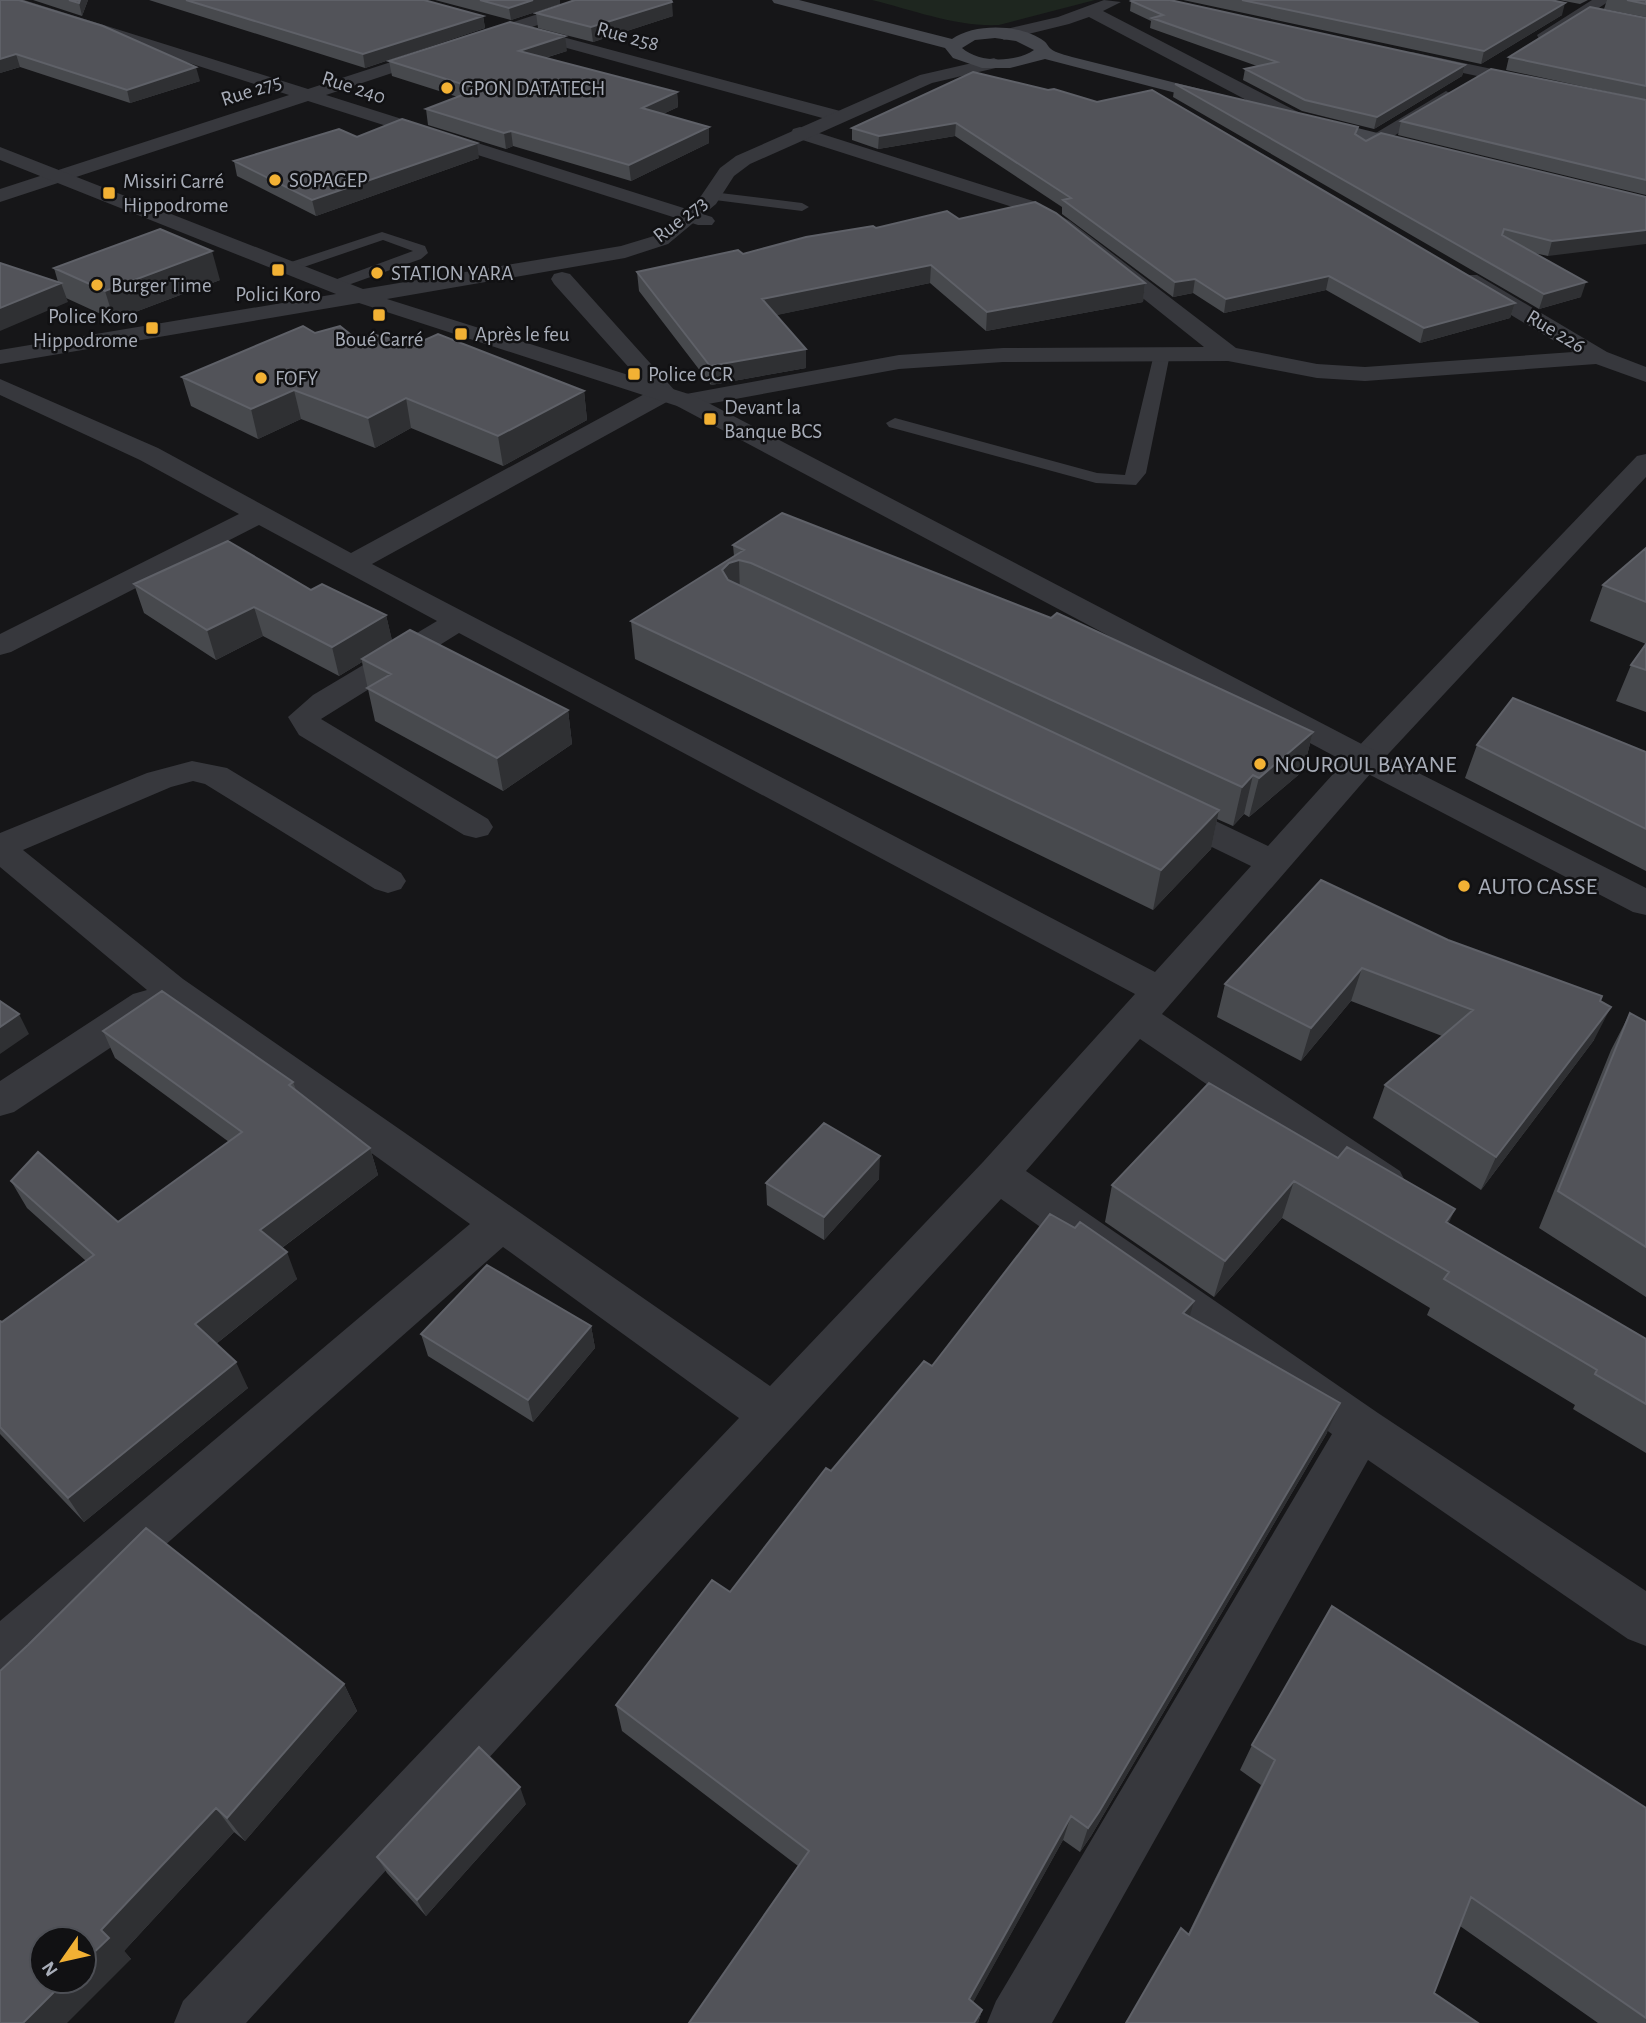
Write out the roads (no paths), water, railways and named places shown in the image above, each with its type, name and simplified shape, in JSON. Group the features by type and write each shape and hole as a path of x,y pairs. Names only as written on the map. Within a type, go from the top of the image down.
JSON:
{"main road":[{"path":"780,0 954,48 974,60 1018,62 1035,58 1041,48"},
{"path":"814,0 930,27 1029,39 1041,48 1088,67 1295,118 1370,142"},
{"path":"954,48 965,38 995,35"},
{"path":"1018,62 1437,159"}],"street":[{"name":"Rue 240","path":"8,0 307,96 703,208"},
{"name":"Rue 275","path":"0,196 597,0"},
{"path":"995,35 1063,21 1118,0"},
{"path":"1558,7 1583,12"},
{"path":"1528,46 1583,12 1605,8"},
{"path":"1091,11 1295,118"},
{"name":"Rue 258","path":"485,21 837,116"},
{"path":"1041,48 1063,21"},
{"name":"Rue 273","path":"926,79 954,48"},
{"path":"1390,52 1552,87"},
{"path":"1370,142 1506,59"},
{"name":"Rue 273","path":"0,357 625,252 661,240 703,208 727,172 743,160 837,116 926,79 994,63"},
{"path":"1151,92 1187,113"},
{"path":"800,133 1026,205 1063,225 1228,354"},
{"path":"0,153 396,310 676,397 1365,759 1646,903"},
{"path":"0,376 396,310 634,265 676,252 703,231 703,208"},
{"name":"Rue 226","path":"1446,266 1599,357 1646,375"},
{"path":"562,279 676,397"},
{"path":"351,564 676,397 899,362 1003,355 1228,354 1317,371 1365,374 1599,357"},
{"path":"0,386 149,454 260,513 1148,1004 1415,1203"},
{"path":"205,2023 998,1174 1365,759 1646,462"},
{"path":"0,646 260,513"},
{"path":"459,621 324,702 304,718 310,728 477,827"},
{"path":"388,881 215,775 192,771 159,780 0,847 170,989 773,1415"},
{"path":"1138,798 1274,863"},
{"path":"0,1101 170,989"},
{"path":"998,1174 1361,1428 1646,1621"},
{"path":"0,1655 500,1223"},
{"path":"1018,2023 1361,1428"}],"lane":[{"path":"703,208 802,206"},
{"path":"290,267 382,236 420,249 421,253 416,256 334,285"},
{"path":"895,423 1096,478 1130,481 1137,473 1162,354"}],"place":[{"name":"GPON DATATECH","path":"447,88"},
{"name":"SOPAGEP","path":"275,180"},
{"name":"Missiri Carré Hippodrome","path":"109,193"},
{"name":"Polici Koro","path":"278,270"},
{"name":"STATION YARA","path":"377,273"},
{"name":"Burger Time","path":"97,285"},
{"name":"Boué Carré","path":"379,315"},
{"name":"Police Koro Hippodrome","path":"152,328"},
{"name":"Après le feu","path":"461,334"},
{"name":"Police CCR","path":"634,374"},
{"name":"FOFY","path":"261,378"},
{"name":"Devant la Banque BCS","path":"710,419"},
{"name":"NOUROUL BAYANE","path":"1260,764"},
{"name":"AUTO CASSE","path":"1464,886"}]}
